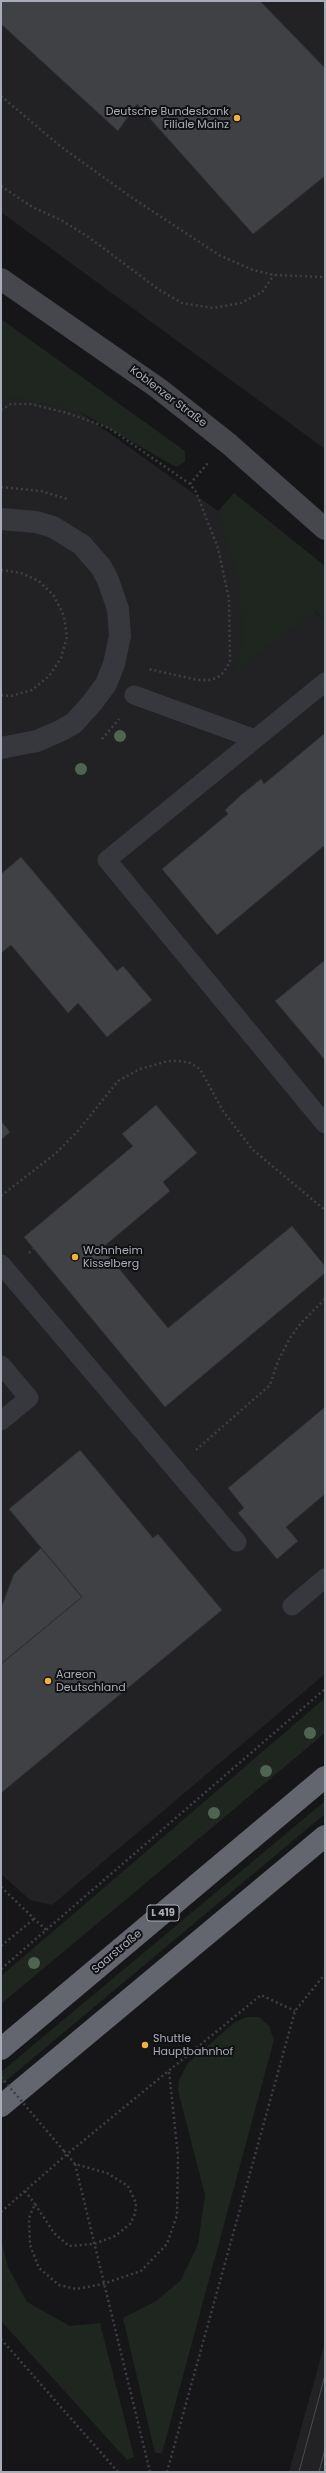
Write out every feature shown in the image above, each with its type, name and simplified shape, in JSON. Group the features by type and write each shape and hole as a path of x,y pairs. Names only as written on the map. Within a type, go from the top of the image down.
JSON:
{"highway":[{"name":"Saarstraße","path":"1,2049 325,1777"},
{"path":"1,2106 325,1836"}],"main road":[{"name":"Koblenzer Straße","path":"1,279 158,388 229,444 325,529"}],"street":[{"path":"1,519 36,522 53,527 82,545 101,567 108,580 118,609 120,636 114,664 106,684 92,703 74,723 37,741 1,748"}],"lane":[{"path":"325,682 107,860 325,1124"},
{"path":"134,695 255,739"},
{"path":"1,1264 237,1542"},
{"path":"1,1365 29,1398 1,1421"},
{"path":"292,1606 325,1578"}],"path":[{"path":"1,96 60,146 137,201 219,255 253,270 274,275 325,277"},
{"path":"1,186 32,207 61,220 87,236 158,289 182,303 213,308 241,303 262,292 274,275"},
{"path":"1,410 11,404 31,404 91,421 109,428 190,484 210,523 224,576 229,599 230,662 224,672 217,678 208,680 198,680 145,668"},
{"path":"190,484 208,463"},
{"path":"1,570 21,573 39,581 54,596 64,616 67,637 61,658 49,676 32,690 11,696 1,695"},
{"path":"1,1196 55,1154 78,1132 118,1081 140,1069 168,1061 179,1061 190,1063 200,1069 223,1111 252,1149 325,1210"},
{"path":"175,1469 270,1385 278,1361 290,1338 301,1322 325,1299"},
{"path":"1,1969 47,1931 325,1688"},
{"path":"1,1887 47,1931"},
{"path":"1,1946 35,1918"},
{"path":"167,2472 295,2011 325,1974"},
{"path":"1,2212 66,2155 261,1995 295,2011"},
{"path":"36,2204 30,2214 30,2245 39,2268 59,2285 76,2289 104,2284 127,2277 146,2267 167,2244 177,2215 178,2156 169,2071"},
{"path":"1,2077 75,2164 107,2173 124,2182 132,2192 136,2203 135,2214 124,2230 94,2244 69,2246 61,2240 36,2204 25,2192"},
{"path":"75,2164 150,2472"},
{"path":"1,2339 118,2472"}],"shaded area":[{"path":"1,1 325,1 325,449 1,212"},
{"path":"1,319 185,451 185,462 176,467 80,412 17,397 1,403"},
{"path":"1,364 80,412 218,511 325,621 325,1674 52,1905 30,1900 1,1874"},
{"path":"234,493 325,566 325,621 316,611 253,657 235,677 242,641 240,585 218,511"},
{"path":"325,1698 325,1733 1,2004 1,1976"},
{"path":"325,1801 325,1814 1,2085 1,2072"},
{"path":"247,2017 259,2017 269,2026 274,2040 162,2453 155,2453 123,2318 156,2301 181,2280 198,2244 205,2195 178,2091 179,2080 188,2063 235,2022"},
{"path":"1,2239 8,2267 27,2302 70,2326 100,2323 134,2457 127,2460 1,2321"},
{"path":"325,2342 325,2472 289,2472"}],"building":[{"name":"Deutsche Bundesbank Filiale Mainz","path":"1,1 260,1 325,68 325,176 253,234 137,104 118,131 1,24"},
{"path":"325,733 325,845 217,935 162,869 228,814 225,810 241,795 261,779 264,784"},
{"path":"21,857 117,971 123,966 152,1000 107,1037 78,1003 68,1013 11,945 1,953 1,874"},
{"path":"325,960 325,1060 275,1001"},
{"name":"Wohnheim Kisselberg","path":"156,1105 197,1153 163,1182 170,1191 102,1248 168,1328 292,1226 325,1266 325,1273 165,1407 24,1237 133,1146 122,1134"},
{"path":"1,1121 10,1132 1,1140"},
{"path":"325,1407 325,1494 286,1527 298,1541 277,1559 238,1513 244,1508 228,1488"},
{"path":"80,1450 153,1538 158,1534 222,1610 1,1793 1,1664 82,1597 9,1509"},
{"path":"41,1548 82,1597 1,1664 1,1608 14,1574"}],"tram line":[{"path":"299,2472 325,2375"},
{"path":"319,2472 325,2449"}],"place":[{"name":"Deutsche Bundesbank Filiale Mainz","path":"237,118"},
{"name":"Wohnheim Kisselberg","path":"75,1257"},
{"name":"Aareon Deutschland","path":"48,1681"},
{"name":"Shuttle Hauptbahnhof","path":"145,2045"}]}
